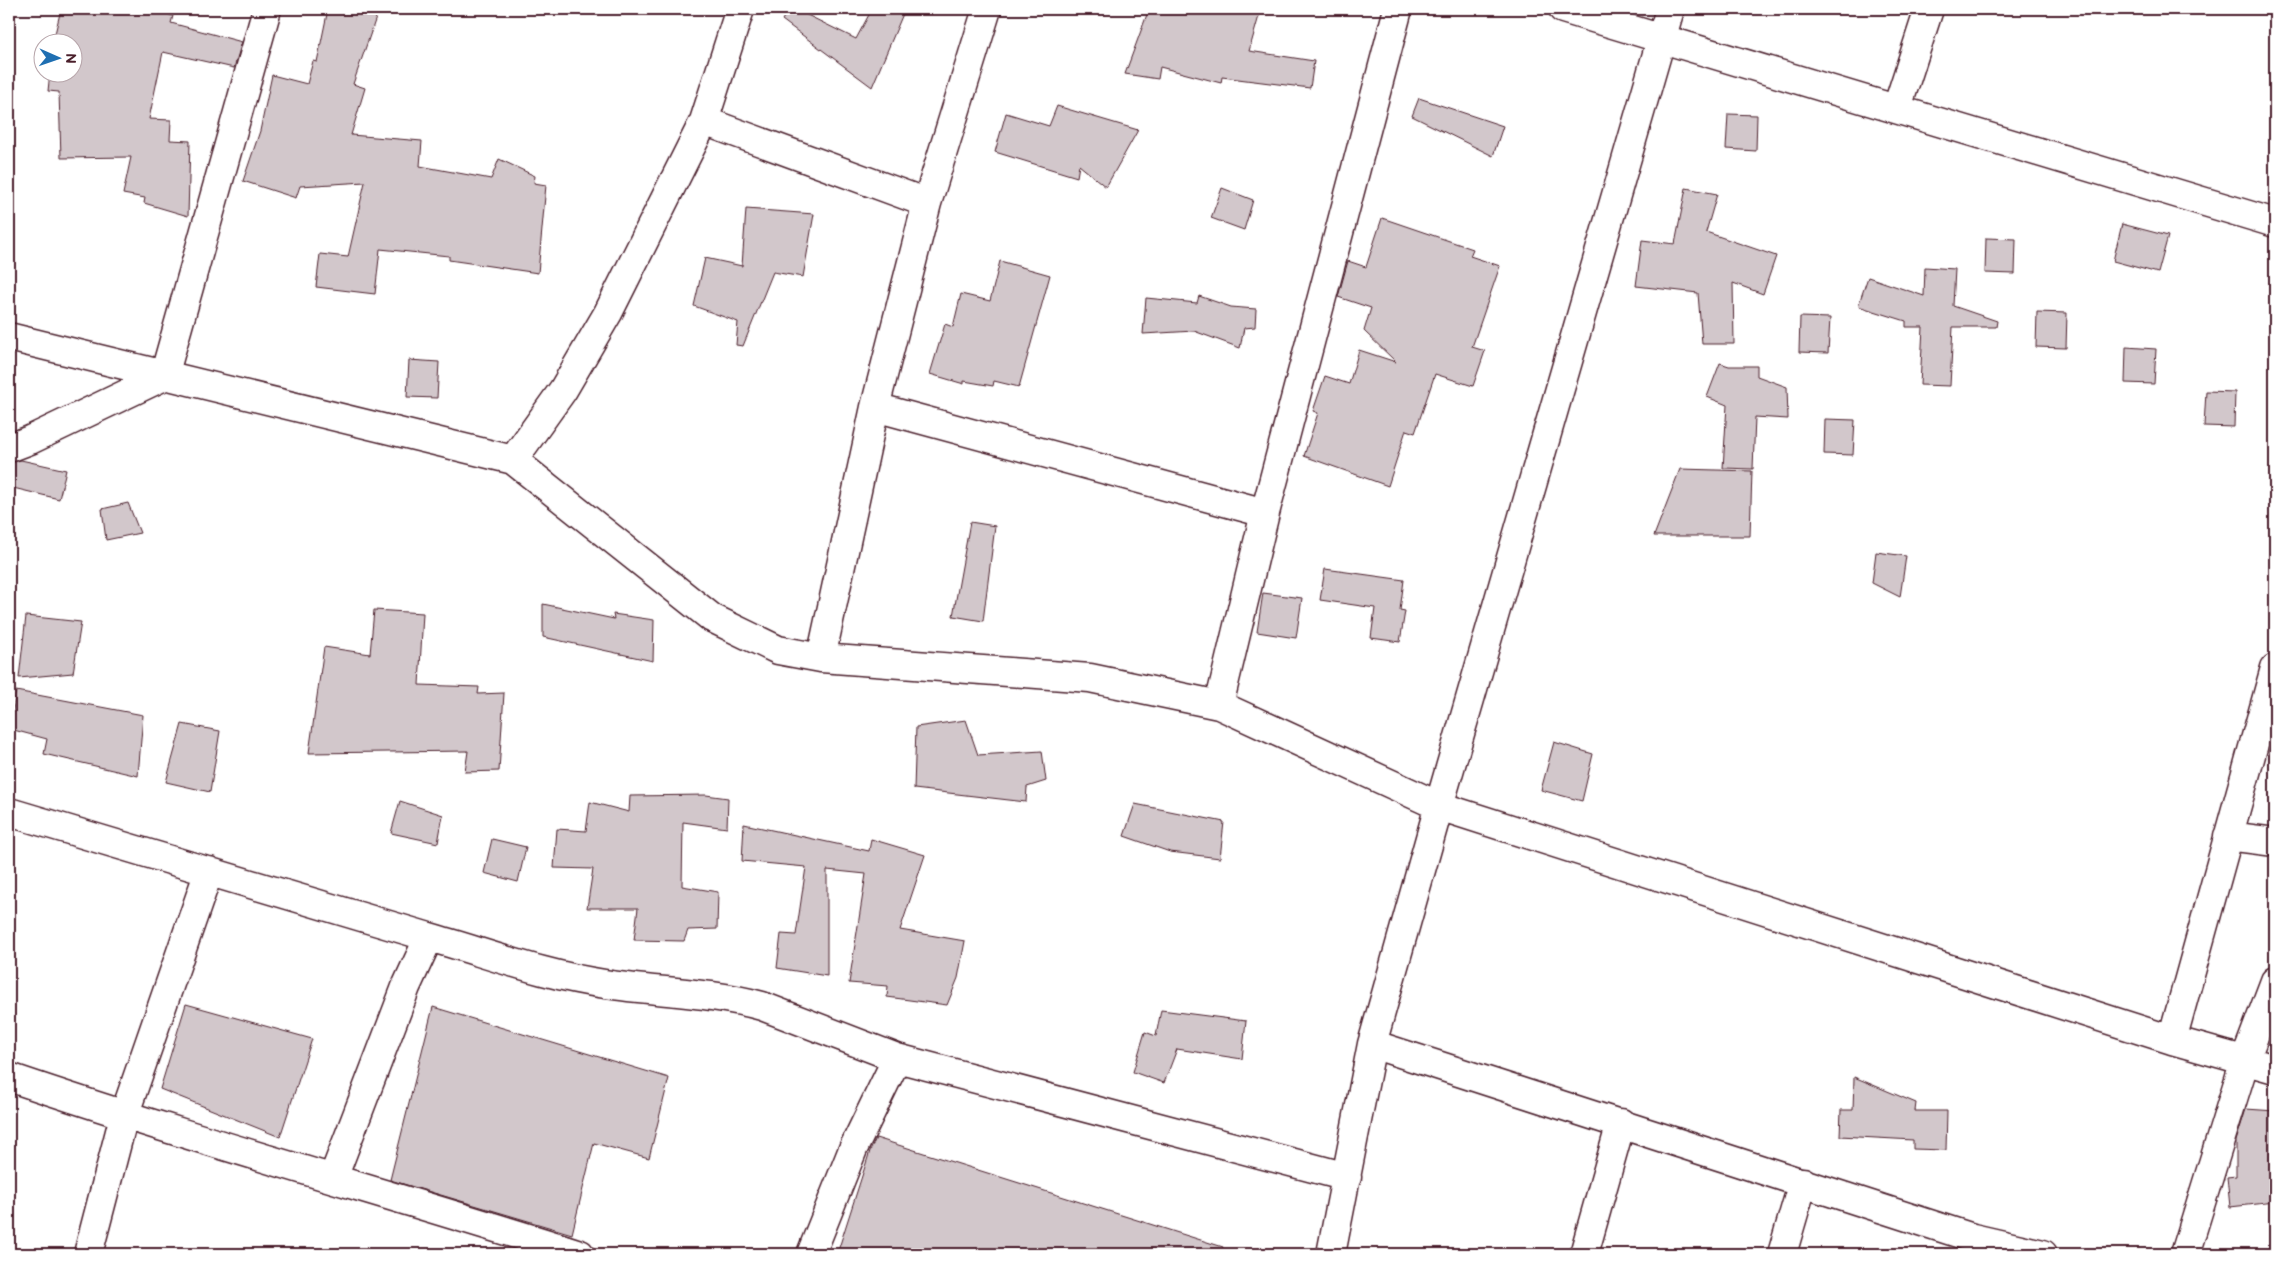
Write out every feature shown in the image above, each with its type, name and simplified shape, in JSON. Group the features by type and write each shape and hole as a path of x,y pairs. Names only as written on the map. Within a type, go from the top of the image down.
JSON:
{"street":[{"path":"9,448 30,440 164,376 267,9"},
{"path":"513,460 563,390 608,313 704,121 740,9"},
{"path":"821,658 875,407 927,203 988,9"},
{"path":"1219,706 1265,513 1398,9"},
{"path":"1563,9 2275,223"},
{"path":"1331,1254 1372,1044 1670,9"},
{"path":"1897,108 1928,9"},
{"path":"704,121 927,203"},
{"path":"9,338 513,460 712,618 778,650 821,658 1090,678 1219,706 1439,806 2172,1040 2275,1069"},
{"path":"875,407 1265,513"},
{"path":"2172,1040 2275,668"},
{"path":"9,812 568,977 604,984 712,995 746,1001 897,1058 1347,1176"},
{"path":"2228,836 2275,842"},
{"path":"88,1254 124,1116 209,871"},
{"path":"333,1178 406,988 429,937"},
{"path":"2185,1254 2245,1060 2275,981"},
{"path":"1372,1044 1803,1182 1970,1246 2043,1254"},
{"path":"811,1254 853,1149 897,1058"},
{"path":"9,1077 124,1116 580,1254"},
{"path":"1584,1254 1622,1123"},
{"path":"1782,1254 1803,1182"}],"building":[{"path":"61,9 151,9 173,16 171,23 242,42 234,68 163,52 149,119 171,120 170,140 190,141 188,216 144,203 145,198 123,194 131,157 61,158 59,92 48,91 49,82 82,82 82,32 55,32"},
{"path":"328,9 379,9 353,84 365,88 351,135 422,141 420,166 491,179 499,159 535,176 534,183 546,185 538,273 449,260 449,256 380,249 375,294 316,287 320,254 348,257 365,182 300,186 296,198 243,181 260,131 272,75 307,84 313,61 317,62"},
{"path":"789,9 795,9 856,39 872,9 905,9 872,87 782,20"},
{"path":"1149,9 1261,9 1249,51 1314,61 1310,88 1222,77 1221,83 1160,67 1158,79 1125,74"},
{"path":"1419,98 1503,126 1493,156 1412,116"},
{"path":"1057,106 1138,130 1106,187 1079,165 1077,177 995,152 1006,113 1049,126"},
{"path":"1728,114 1757,115 1756,151 1726,149"},
{"path":"1222,188 1253,200 1244,230 1211,218"},
{"path":"1686,188 1717,194 1706,232 1776,256 1763,294 1733,283 1734,344 1702,344 1698,293 1636,286 1642,240 1675,244"},
{"path":"746,209 814,214 803,277 773,272 743,346 736,345 738,322 694,306 705,258 742,266"},
{"path":"1382,218 1473,249 1470,256 1500,266 1472,347 1485,351 1473,386 1435,374 1415,433 1406,430 1388,486 1304,456 1318,413 1313,411 1325,376 1349,384 1359,350 1396,362 1364,331 1371,308 1338,297 1348,261 1366,267"},
{"path":"2122,224 2168,236 2158,273 2113,261"},
{"path":"1986,238 2016,239 2015,274 1985,273"},
{"path":"1000,261 1050,275 1019,387 994,381 993,386 964,381 964,384 930,374 945,324 953,327 961,294 990,301"},
{"path":"1925,267 1955,269 1953,306 1997,321 1996,327 1953,327 1950,386 1920,385 1923,327 1906,327 1906,321 1858,306 1868,277 1924,296"},
{"path":"1199,296 1231,307 1256,309 1255,327 1244,328 1240,348 1194,331 1143,334 1146,298 1197,303"},
{"path":"2037,312 2067,313 2066,348 2036,347"},
{"path":"1800,317 1830,318 1828,353 1799,352"},
{"path":"2126,347 2156,349 2154,384 2125,383"},
{"path":"409,360 439,362 437,398 407,397"},
{"path":"1720,363 1729,366 1757,366 1757,376 1787,387 1788,419 1755,417 1753,469 1723,468 1727,405 1707,397"},
{"path":"2206,391 2235,392 2234,427 2204,426"},
{"path":"1825,419 1855,420 1853,455 1824,454"},
{"path":"21,460 66,470 59,499 9,487 9,463"},
{"path":"1680,469 1752,471 1750,536 1654,536"},
{"path":"128,503 140,533 106,540 102,509"},
{"path":"970,522 995,526 983,621 953,616"},
{"path":"1876,552 1906,556 1900,597 1872,583"},
{"path":"1325,569 1404,580 1400,610 1405,611 1400,642 1371,638 1375,608 1320,600"},
{"path":"1263,593 1302,598 1296,638 1257,632"},
{"path":"543,604 614,619 613,614 654,620 653,661 543,637"},
{"path":"374,610 423,613 419,685 479,687 478,694 504,693 499,771 465,772 468,751 309,753 324,647 370,654"},
{"path":"26,616 81,622 73,673 19,678"},
{"path":"16,691 143,715 138,776 44,754 47,739 10,729"},
{"path":"966,720 978,755 1042,751 1046,781 1027,787 1026,802 914,789 916,727"},
{"path":"182,724 220,731 210,792 166,782"},
{"path":"1554,742 1593,754 1582,801 1541,790"},
{"path":"706,795 728,798 727,828 683,822 682,886 718,892 717,929 688,930 684,941 634,940 638,908 587,908 593,869 554,868 557,829 586,831 590,802 629,812 630,796"},
{"path":"400,801 443,815 438,843 391,833"},
{"path":"1135,804 1224,822 1220,858 1170,852 1124,836"},
{"path":"744,824 869,851 871,839 925,855 900,930 965,941 958,978 947,1005 887,997 888,986 849,983 866,874 827,870 827,976 777,968 781,934 796,935 806,867 742,861"},
{"path":"492,839 526,847 518,882 484,873"},
{"path":"186,1004 312,1039 280,1137 160,1089"},
{"path":"433,1007 669,1078 649,1158 594,1143 572,1234 390,1180"},
{"path":"1161,1010 1246,1021 1242,1059 1177,1049 1164,1083 1133,1072 1145,1032 1156,1036"},
{"path":"1854,1077 1916,1103 1915,1111 1947,1111 1946,1150 1913,1149 1913,1140 1840,1136 1841,1110 1853,1110"},
{"path":"2246,1109 2275,1111 2275,1202 2230,1207 2227,1177 2236,1176 2236,1141"},
{"path":"876,1138 1223,1247 1221,1254 837,1254 870,1151"}]}
